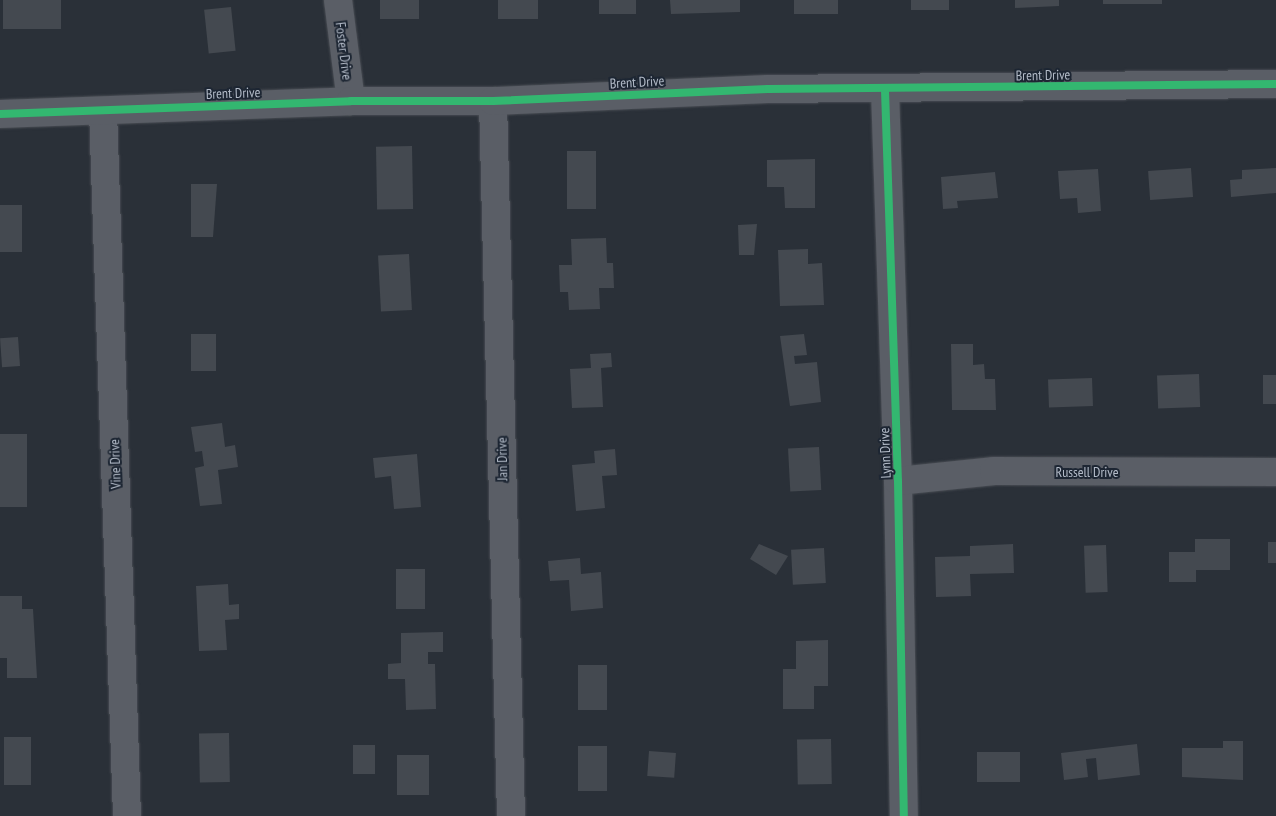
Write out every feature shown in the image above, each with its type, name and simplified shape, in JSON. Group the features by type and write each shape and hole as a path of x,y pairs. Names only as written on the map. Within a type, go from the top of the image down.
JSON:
{"street":[{"name":"Foster Drive","path":"338,0 351,101"},
{"name":"Brent Drive","path":"0,114 351,101 492,101 768,89 885,90 1276,84"},
{"name":"Lynn Drive","path":"885,90 898,481 904,816"},
{"name":"Jan Drive","path":"492,101 511,816"},
{"name":"Vine Drive","path":"103,111 127,816"},
{"name":"Russell Drive","path":"898,481 994,472 1276,472"}],"building":[{"path":"3,0 61,0 61,29 3,29"},
{"path":"380,0 419,0 419,19 380,19"},
{"path":"498,0 538,0 538,19 498,19"},
{"path":"599,0 636,0 636,14 599,14"},
{"path":"670,0 740,0 740,12 671,14"},
{"path":"794,0 838,0 838,14 794,14"},
{"path":"911,0 949,0 949,10 911,10"},
{"path":"1015,0 1059,0 1059,6 1015,8"},
{"path":"1103,0 1162,0 1162,4 1103,4"},
{"path":"231,7 236,51 209,54 204,10"},
{"path":"412,146 413,209 377,210 376,147"},
{"path":"567,151 596,151 596,209 567,209"},
{"path":"815,159 815,208 785,208 784,187 767,187 767,160"},
{"path":"1191,168 1193,197 1150,200 1148,171"},
{"path":"1276,168 1276,193 1231,197 1230,180 1242,179 1242,170"},
{"path":"1098,169 1101,211 1078,213 1077,198 1060,199 1058,171"},
{"path":"995,172 998,198 957,201 958,208 943,209 941,177"},
{"path":"191,184 217,184 213,237 191,237"},
{"path":"0,205 22,205 22,252 0,252"},
{"path":"757,224 754,255 739,255 738,225"},
{"path":"606,238 607,263 613,263 614,288 599,288 600,309 569,310 568,292 560,292 559,265 572,265 571,239"},
{"path":"808,249 808,264 822,263 824,305 780,306 778,250"},
{"path":"409,254 412,310 381,312 378,256"},
{"path":"191,334 216,334 216,371 191,371"},
{"path":"804,334 807,355 794,356 795,364 817,362 821,402 790,406 780,336"},
{"path":"18,337 20,366 2,367 0,338"},
{"path":"951,344 973,344 973,365 984,364 985,379 995,379 996,410 952,410"},
{"path":"611,353 612,367 601,368 603,407 572,408 570,369 591,368 590,354"},
{"path":"1199,374 1200,407 1158,408 1157,375"},
{"path":"1263,375 1276,375 1276,404 1263,404"},
{"path":"1092,378 1093,406 1049,408 1048,380"},
{"path":"222,423 225,447 235,445 238,467 218,470 222,504 200,506 195,468 204,466 202,451 195,452 191,427"},
{"path":"0,434 27,434 27,507 0,507"},
{"path":"819,447 821,490 790,492 788,449"},
{"path":"615,449 617,475 602,476 605,508 576,511 572,465 595,463 594,451"},
{"path":"417,454 421,507 394,509 391,476 375,478 373,458"},
{"path":"1195,539 1230,539 1230,570 1196,570 1196,582 1169,582 1169,552 1195,552"},
{"path":"1268,542 1276,542 1276,563 1268,563"},
{"path":"759,544 788,556 776,575 750,559"},
{"path":"1013,544 1014,573 970,574 971,596 936,597 935,557 970,556 970,546"},
{"path":"1106,545 1108,592 1086,593 1084,546"},
{"path":"824,548 826,583 793,585 791,550"},
{"path":"580,558 581,574 601,572 603,608 571,611 569,580 550,581 548,561"},
{"path":"396,569 425,569 425,609 396,609"},
{"path":"228,584 229,605 239,604 239,619 225,620 227,650 199,651 196,586"},
{"path":"0,596 22,596 22,609 33,609 37,678 7,678 7,658 0,658"},
{"path":"443,632 443,652 428,652 428,664 435,664 436,709 406,710 405,679 388,679 388,664 401,663 401,633"},
{"path":"828,640 828,686 814,686 814,709 783,709 783,669 796,669 796,641"},
{"path":"578,665 607,665 607,710 578,710"},
{"path":"229,733 230,782 200,783 199,734"},
{"path":"4,737 31,737 31,785 4,785"},
{"path":"831,739 832,784 798,785 797,740"},
{"path":"1223,741 1243,741 1243,780 1182,777 1182,748 1223,748"},
{"path":"1137,744 1140,775 1098,780 1096,758 1086,759 1088,777 1064,780 1061,753"},
{"path":"353,745 375,745 375,774 353,774"},
{"path":"578,746 607,746 607,791 578,791"},
{"path":"649,751 676,753 674,778 647,776"},
{"path":"977,752 1020,752 1020,782 977,782"},
{"path":"397,755 429,755 429,795 397,795"}],"cycle path":[{"path":"0,114 351,101 493,101 768,89 1276,84"},
{"path":"885,90 898,481 904,816"}]}
